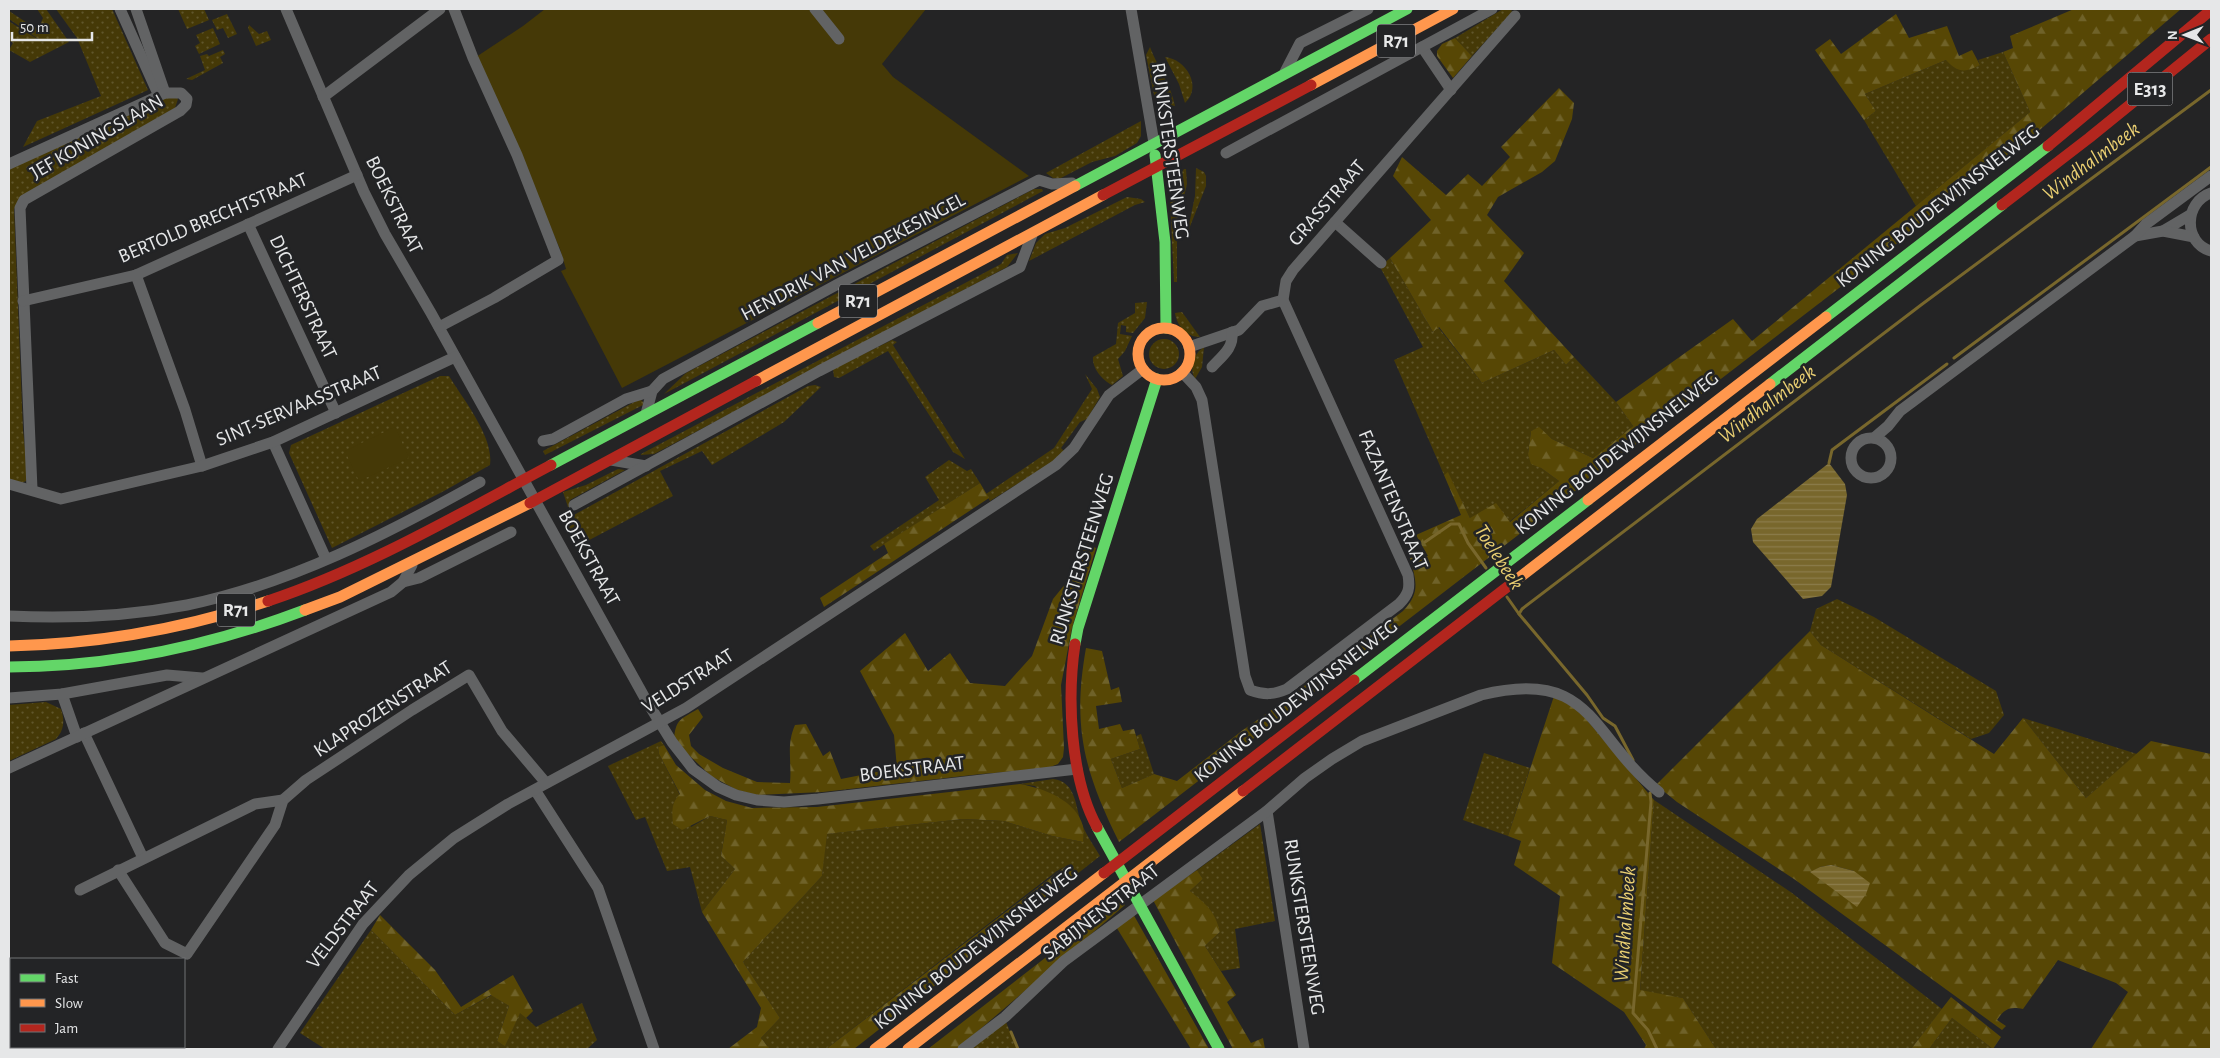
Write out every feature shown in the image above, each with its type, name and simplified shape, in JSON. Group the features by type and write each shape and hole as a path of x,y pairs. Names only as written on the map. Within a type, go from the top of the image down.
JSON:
{"main road":[{"name":"R71","path":"1154,143 1407,9"},
{"name":"R71","path":"9,667 57,667 103,662 180,649 265,625 324,603 413,562 536,500 607,460 1453,9"},
{"name":"KONING BOUDEWIJNSNELWEG","path":"875,1049 2072,127 2211,10"},
{"name":"KONING BOUDEWIJNSNELWEG","path":"908,1049 2073,151 2211,39"},
{"name":"RUNKSTERSTEENWEG","path":"1154,143 1165,242 1166,328"},
{"name":"HENDRIK VAN VELDEKESINGEL","path":"9,646 99,640 177,627 260,603 310,585 448,520 1154,143"},
{"path":"1166,328 1180,333 1189,346 1189,359 1182,372 1170,379 1157,379 1143,369 1138,358 1142,339 1154,330 1166,328"},
{"name":"RUNKSTERSTEENWEG","path":"1157,379 1077,637 1072,662 1069,695 1077,769 1084,798 1094,822 1219,1049"}],"street":[{"path":"120,9 162,95"},
{"path":"136,9 162,95"},
{"name":"BOEKSTRAAT","path":"286,9 357,175 385,234 439,327 659,722 683,759 707,780 736,795 770,802 818,799 1077,769"},
{"path":"323,97 440,9"},
{"path":"439,327 494,298 558,260 517,155 473,58 454,9"},
{"path":"815,9 839,39"},
{"name":"RUNKSTERSTEENWEG","path":"1131,9 1154,143"},
{"path":"1283,74 1300,43 1368,9"},
{"path":"1226,153 1492,9"},
{"name":"GRASSTRAAT","path":"1283,300 1285,284 1289,275 1515,16"},
{"path":"1422,47 1451,90"},
{"name":"JEF KONINGSLAAN","path":"9,164 162,95 181,94 187,99 186,106 180,111 24,200 20,208 32,489"},
{"path":"1235,126 1284,120"},
{"name":"BERTOLD BRECHTSTRAAT","path":"23,301 136,275 357,175"},
{"path":"1874,438 1888,426 1900,410 2135,236 2146,224 2211,176"},
{"name":"HENDRIK VAN VELDEKESINGEL","path":"543,441 553,439 626,399 652,391 663,379 838,284 1039,180 1052,184 1079,183"},
{"path":"2163,232 2190,215 2200,199 2211,193"},
{"path":"2190,215 2191,230 2194,237 2200,245 2211,251"},
{"path":"1335,222 1381,263"},
{"name":"DICHTERSTRAAT","path":"248,224 336,413"},
{"path":"2135,236 2163,232 2194,237"},
{"path":"574,505 819,371 1020,267 1033,233"},
{"path":"136,275 185,410 202,466"},
{"path":"1189,346 1239,330 1262,306 1283,300"},
{"name":"FAZANTENSTRAAT","path":"1182,372 1196,387 1202,400 1245,676 1250,690 1263,695 1276,694 1287,689 1408,595 1408,575 1283,300"},
{"path":"1212,367 1230,348 1233,340 1232,332"},
{"name":"SINT-SERVAASSTRAAT","path":"9,484 32,489 61,499 202,466 273,442 455,357"},
{"name":"VELDSTRAAT","path":"278,1049 354,936 398,886 454,838 535,790 686,708 1056,466 1074,448 1109,395 1143,369"},
{"path":"645,416 652,391"},
{"path":"1888,446 1882,440 1874,438 1861,440 1853,450 1852,463 1859,474 1872,478 1886,472 1891,459 1888,446 1900,410"},
{"path":"273,442 326,559"},
{"path":"607,460 646,466"},
{"path":"9,616 49,618 148,611 188,604 277,578 326,559 423,514 480,482"},
{"path":"423,514 448,520"},
{"path":"403,582 419,578 511,532"},
{"path":"9,768 391,592 403,582 413,562"},
{"path":"9,698 62,694 167,675 204,679"},
{"name":"KLAPROZENSTRAAT","path":"283,800 314,775 412,710 469,676 502,731 546,784"},
{"name":"SABIJNENSTRAAT","path":"963,1049 1005,1017 1064,960 1268,811 1305,778 1332,759 1362,741 1481,695 1502,690 1525,688 1545,689 1562,694 1599,724 1631,765 1659,792"},
{"path":"62,694 144,858"},
{"path":"535,790 598,888 654,1049"},
{"path":"80,890 118,870 255,804 283,800 275,825 187,954 165,943 118,870"},
{"name":"RUNKSTERSTEENWEG","path":"1268,811 1304,1049"}],"shaded area":[{"path":"37,9 46,9 69,42 30,62 9,50 13,43 9,40 10,22 47,45 9,19 9,11 35,28 38,24 40,25 43,18"},
{"path":"56,9 112,9 148,90 23,147 37,121 101,96 77,38"},
{"path":"178,9 204,9 209,20 187,29"},
{"path":"545,9 926,9 882,64 893,77 1029,176 622,388 561,271 566,269 560,249 476,57"},
{"path":"1503,9 1511,9 1512,12 1472,56 1455,38"},
{"path":"227,14 237,34 228,38 223,28 217,30 212,20"},
{"path":"249,25 259,34 267,31 271,40 256,46 248,28"},
{"path":"213,28 220,44 199,54 195,46 200,43 196,35"},
{"path":"1150,47 1175,106 1168,105 1166,102 1161,105 1155,100 1146,55"},
{"path":"223,50 225,54 220,57 223,63 192,80 186,79 205,70 200,56 207,54 209,56"},
{"path":"2003,52 2030,112 1916,206 1864,120 1876,111 1865,94 1946,60 1980,65 1978,60"},
{"path":"1165,57 1180,63 1190,75 1192,89 1190,97 1185,103 1179,84"},
{"path":"171,94 178,99 175,108 27,193 14,209 23,430 28,478 26,481 9,489 9,169"},
{"path":"1141,121 1141,136 1137,143 1115,156 1092,162 1059,179 1053,178 1046,173"},
{"path":"1196,168 1204,172 1206,186 1187,234 1195,196"},
{"path":"1186,169 1187,184 1179,218 1177,282 1174,282 1170,200 1174,197 1180,175"},
{"path":"1034,189 1042,189 1043,191 664,394 686,373"},
{"path":"1127,197 1141,199 1145,202 1135,205 1029,261 1036,243 1045,234 1065,228"},
{"path":"1018,253 1007,267 654,454 641,455 1001,264 1007,255"},
{"path":"1390,258 1433,332 1438,327 1482,383 1554,350 1566,365 1574,357 1616,402 1633,426 1593,458 1552,439 1539,428 1531,431 1528,454 1541,468 1559,481 1509,522 1470,518 1448,473 1444,475 1394,360 1423,347 1380,267"},
{"path":"1147,302 1145,318 1133,333 1126,332 1126,326 1121,325 1120,334 1132,336 1125,351 1118,359 1123,376 1112,385 1098,373 1093,357 1116,344 1118,323 1135,313 1135,303"},
{"path":"1182,312 1200,337 1186,333 1180,326 1175,313"},
{"path":"1164,339 1175,343 1179,354 1175,365 1164,369 1153,365 1149,354 1153,343"},
{"path":"892,340 897,342 893,345 965,459 953,452 888,351 839,378 834,377 833,369"},
{"path":"1204,347 1202,367 1195,379 1192,370 1193,362 1197,353"},
{"path":"1085,374 1097,389 1100,397 1087,419 1080,422 1061,448 1064,451 1054,461 990,501 986,494 1054,448 1092,389"},
{"path":"440,376 449,376 476,419 487,443 490,465 444,491 332,548 289,453 291,445"},
{"path":"815,385 821,387 784,422 712,465 702,451 660,471 673,496 576,547 569,528 572,516 808,386"},
{"path":"640,399 645,404 545,455 543,451"},
{"path":"395,427 409,458 359,481 345,451"},
{"path":"949,460 967,471 971,469 980,483 874,551 870,546 939,500 925,477"},
{"path":"1829,463 1845,484 1847,495 1831,587 1822,596 1803,599 1753,542 1751,529 1757,519"},
{"path":"618,469 625,470 570,500 572,507 568,507 563,492 586,485"},
{"path":"1837,599 1874,617 1996,691 2004,715 1989,733 1971,739 1821,645 1810,631 1816,609"},
{"path":"46,702 61,709 63,725 59,736 9,761 9,705"},
{"path":"2023,718 2137,754 2086,798"},
{"path":"1141,734 1154,774 1122,788 1111,759 1140,749 1136,736"},
{"path":"661,741 664,745 658,747 659,754 680,795 691,827 710,816 727,820 721,856 735,869 702,912 690,867 667,871 645,817 636,820 608,766"},
{"path":"1484,753 1530,768 1508,836 1463,820"},
{"path":"1053,779 1061,781 1071,790 1082,825 1100,856 1072,878 1071,868 1066,866 1057,871 826,1049 770,1049 761,1038 780,1018 743,962 822,876 826,834 963,819 1004,821 1052,836 1083,842 1035,786 1020,784"},
{"path":"1654,800 1792,893 1942,1009 1911,1049 1716,1049 1683,998 1640,991"},
{"path":"1260,824 1275,921 1235,929 1240,968 1221,971 1205,946 1220,932 1190,891 1203,879 1197,870"},
{"path":"1831,865 1854,871 1870,883 1866,894 1857,907 1810,872 1820,867"},
{"path":"371,930 455,1015 492,995 509,1006 497,1041 505,1045 520,1012 536,1027 582,1003 597,1040 587,1049 325,1049 300,1033"},
{"path":"1952,1018 1993,1049 1929,1049"},
{"path":"1006,1022 1017,1049 971,1049"}],"green space":[{"path":"2074,9 2181,9 2028,140 1908,235 1119,842 1097,793 1084,748 1080,702 1086,648 1102,651 1111,690 1119,687 1122,702 1096,706 1099,729 1120,724 1123,731 1134,729 1140,749 1111,759 1122,788 1154,774 1177,781 1403,611 1413,598 1415,592 1414,573 1410,558 1428,556 1416,535 1461,515 1444,475 1448,472 1470,518 1496,503 1510,522 1559,481 1541,468 1531,464 1528,454 1531,431 1539,427 1552,439 1593,458 1633,426 1616,402 1733,319 1752,341 2030,112 2003,52 2013,48 2010,36"},
{"path":"1896,14 1909,38 1947,26 1959,56 1972,50 1980,65 1962,70 1954,67 1946,60 1865,94 1876,111 1864,120 1815,50 1830,39 1841,54"},
{"path":"1455,38 1472,56 1453,78 1437,56 1437,51 1442,44"},
{"path":"1559,88 1574,103 1572,119 1555,161 1542,172 1498,197 1487,215 1524,253 1504,281 1574,357 1566,365 1554,350 1482,383 1439,327 1433,332 1390,258 1431,220 1393,176 1402,157 1446,195 1468,174 1482,186 1510,157 1501,147"},
{"path":"980,483 989,498 824,607 820,598 888,553 884,544"},
{"path":"1086,544 1096,548 1072,628 1061,685 1064,748 1063,757 1058,764 1045,769 981,774 823,792 757,795 737,790 711,776 674,741 676,728 680,720 698,709 703,717 689,735 691,746 699,754 723,768 757,782 790,783 790,747 795,725 806,724 823,756 830,751 841,779 897,768 894,735 860,671 905,633 928,671 950,653 970,683 1005,686 1032,656 1053,599 1075,572"},
{"path":"1810,631 1821,645 1994,754 2023,718 2086,798 2151,741 2211,754 2211,1049 2091,1049 2128,992 2116,983 2058,960 2023,1009 2011,1008 2000,1016 1997,1020 2006,1026 2002,1030 1794,879 1677,802 1656,785","holes":["1831,865 1854,871 1810,873 1820,867"]},
{"path":"1554,696 1576,707 1654,800 1640,990 1683,998 1716,1049 1644,1049 1646,1045 1624,1012 1552,963 1560,896 1514,865 1521,841 1508,836"},
{"path":"664,745 676,765 705,790 726,801 752,808 817,807 1020,784 1029,786 1048,792 1066,802 1073,809 1083,826 1083,842 1052,836 1004,821 963,819 827,834 822,876 743,962 780,1018 761,1038 770,1049 728,1049 757,1027 761,1008 702,912 735,869 721,856 727,820 710,816 682,830 673,824 672,812 677,797 680,794 659,754 658,747"},
{"path":"1066,866 1071,868 1072,878 854,1049 826,1049"},
{"path":"1197,870 1203,879 1190,891 1209,909 1220,932 1205,946 1236,995 1227,1002 1251,1043 1263,1038 1265,1049 1233,1049 1153,900"},
{"path":"1121,899 1125,905 957,1049 928,1049"},
{"path":"1132,912 1209,1049 1191,1049 1115,925"},
{"path":"380,915 435,970 461,1007 513,975 533,1011 526,1018 520,1013 505,1046 497,1041 509,1006 491,995 455,1015 371,930"},
{"path":"1951,997 2001,1037 1993,1049 1952,1018 1929,1049 1911,1049"}],"waterway":[{"name":"Windhalmbeek","path":"1633,760 1615,726 1603,718 1587,695 1519,614 1522,609 1921,305 2211,90"},
{"path":"1954,358 2211,167"},
{"path":"1829,463 1832,450 1947,364"},
{"name":"Toelebeek","path":"1425,542 1451,524 1459,524 1468,543 1486,568"},
{"name":"Toelebeek","path":"1507,597 1519,614"},
{"name":"Windhalmbeek","path":"1650,793 1651,802 1633,1013 1648,1030 1657,1049"},
{"path":"1011,1032 1018,1049"}],"traffic: fast":[{"path":"1075,186 1407,9"},
{"path":"1826,317 2048,146"},
{"path":"1155,155 1165,242 1166,328"},
{"path":"1770,384 2002,205"},
{"path":"551,465 818,323"},
{"path":"1075,644 1078,628 1157,379"},
{"path":"1354,680 1588,500"},
{"path":"9,667 85,663 160,652 233,634 305,610"},
{"path":"1097,827 1219,1049"}],"traffic: slow":[{"path":"1311,85 1453,9"},
{"path":"818,323 1075,186"},
{"path":"756,381 1103,195"},
{"path":"1588,500 1826,317"},
{"path":"1164,328 1178,332 1186,340 1190,354 1186,368 1178,376 1164,380 1150,376 1142,368 1138,354 1142,340 1150,332 1164,328"},
{"path":"1511,584 1770,384"},
{"path":"305,610 340,597 530,503"},
{"path":"9,646 75,642 140,633 204,620 268,601"},
{"path":"908,1049 1243,791"},
{"path":"875,1049 1104,873"}],"traffic: jam":[{"path":"2048,146 2211,10"},
{"path":"2002,205 2089,138 2211,39"},
{"path":"1103,195 1311,85"},
{"path":"530,503 756,381"},
{"path":"268,601 305,588 377,556 551,465"},
{"path":"1243,791 1511,584"},
{"path":"1075,644 1071,713 1076,762 1088,807 1097,827"},
{"path":"1104,873 1354,680"}]}
